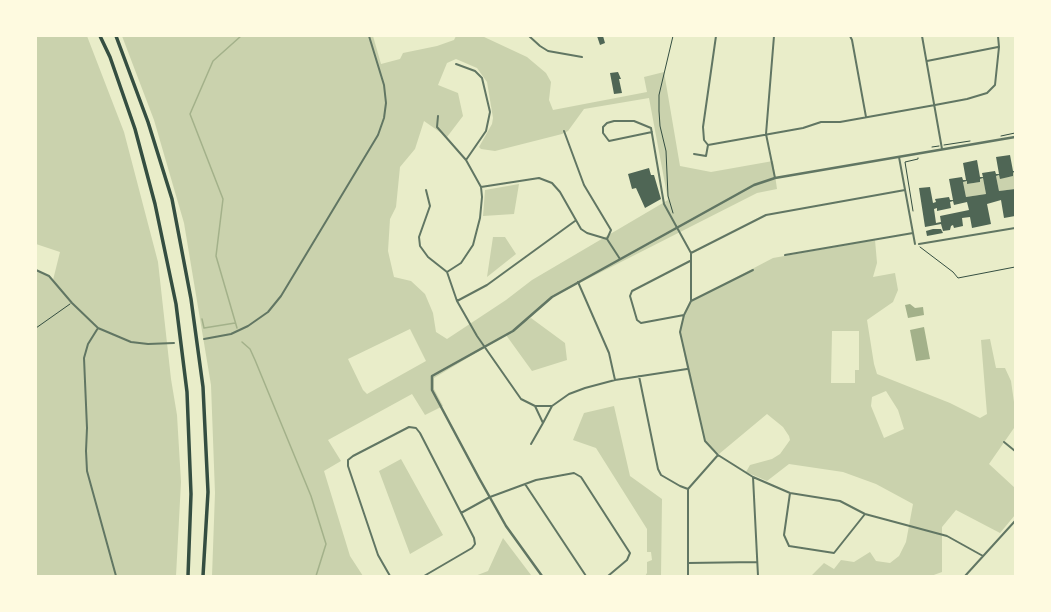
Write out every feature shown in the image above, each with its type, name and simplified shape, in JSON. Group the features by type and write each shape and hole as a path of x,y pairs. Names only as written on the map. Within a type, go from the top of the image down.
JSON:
{"highway":[{"path":"100,36 110,57 135,129 155,204 176,304 187,392 190,494 188,576"},
{"path":"116,36 148,122 172,199 191,299 203,387 207,485 203,576"}],"street":[{"path":"204,339 231,334 248,326 268,312 281,296 378,135 384,118 386,103 384,85 369,36"},
{"path":"529,36 540,46 548,50 582,57"},
{"path":"694,154 706,156 708,145 704,140 703,127 716,36"},
{"path":"774,36 766,134 775,178"},
{"path":"850,36 866,117"},
{"path":"922,36 942,149"},
{"path":"708,145 803,128 821,122 840,122 935,105 967,99 987,93 995,85 999,47 998,36"},
{"path":"927,61 999,47"},
{"path":"456,64 475,71 482,78 490,112 488,127 466,160"},
{"path":"438,116 437,127 466,160 481,187 482,197 480,218 473,245 462,263 447,272"},
{"path":"652,132 609,141 603,133 604,127 607,123 626,120 649,126 652,132 664,204 691,253 691,301 684,315 680,332 687,369 705,441 718,455 753,477 790,493 840,501 865,514 947,536 983,556"},
{"path":"564,131 584,185 611,230 607,239"},
{"path":"542,576 506,526 490,497 432,390 432,376 513,331 552,297 754,185 775,178 1015,137"},
{"path":"899,157 915,244"},
{"path":"481,187 539,178 552,183 560,192 575,221 581,229 587,233 607,239 620,259"},
{"path":"426,190 430,206 419,237 420,246 428,257 447,272 457,301 485,347 521,399 535,406 552,406"},
{"path":"691,253 766,215 905,190"},
{"path":"457,301 487,285 575,221"},
{"path":"918,244 1015,228"},
{"path":"785,255 913,233"},
{"path":"684,315 641,323 637,320 630,296 632,291 690,261"},
{"path":"36,270 49,276 98,328 131,342 148,344 174,343"},
{"path":"691,301 753,270"},
{"path":"578,282 609,353 614,380"},
{"path":"98,328 88,344 84,358 87,471 116,576"},
{"path":"532,444 552,406 569,394 614,380 687,369"},
{"path":"639,376 658,469 661,475 688,489"},
{"path":"535,406 543,423"},
{"path":"390,576 378,555 348,466 348,460 410,427 416,428 420,433 474,538 475,544 472,548 424,576"},
{"path":"1004,442 1015,451"},
{"path":"688,576 688,489 718,455"},
{"path":"461,513 490,497 536,480 574,473 581,477 630,553 628,560 608,576"},
{"path":"753,477 758,576"},
{"path":"525,484 586,576"},
{"path":"790,493 784,535 789,546 834,554 865,514"},
{"path":"965,576 1015,521"},
{"path":"688,563 757,562"}],"path":[{"path":"673,36 659,95 659,111 668,168 668,196 674,218"},
{"path":"913,212 905,162 918,160"},
{"path":"915,244 953,272 958,278 1015,267"},
{"path":"36,328 72,302"}],"shaded area":[{"path":"36,36 87,36 124,132 158,262 171,379 177,415 181,482 176,576 36,576 36,270 49,276 53,280 60,252 36,244"},
{"path":"122,36 373,36 381,64 400,59 403,53 437,46 454,40 456,36 482,36 527,57 546,73 551,82 549,100 553,110 647,92 644,77 664,72 680,166 711,172 773,161 777,189 757,193 552,297 527,320 531,318 565,343 567,360 532,371 506,335 434,378 434,389 443,406 425,415 412,394 328,440 341,461 324,471 350,556 363,576 212,576 215,493 211,385 184,223 154,120","holes":["456,59 477,68 487,82 493,118 492,124 479,147 481,149 495,151 562,134 568,131 584,109 649,98 668,200 532,280 506,300 447,339 436,332 433,313 425,294 411,281 394,277 388,251 390,219 396,207 400,167 415,149 424,121 447,137 463,116 458,93 438,85 447,63","410,329 426,361 367,394 363,390 348,359"]},
{"path":"1013,173 1015,173 1015,189 999,191 996,176 999,175 1000,178 1013,176"},
{"path":"983,178 986,194 966,197 963,182 967,181 967,184 980,182 980,179"},
{"path":"519,184 514,214 483,216 485,190"},
{"path":"493,237 505,237 516,254 487,277"},
{"path":"875,240 877,263 873,277 895,273 898,290 893,302 867,320 877,374 950,403 980,418 987,414 981,340 990,339 996,368 1005,368 1011,381 1014,402 1014,428 989,464 1015,488 1015,515 1000,533 956,510 942,527 942,572 931,576 811,576 824,563 834,569 841,560 854,562 870,552 876,561 890,563 899,556 906,542 913,504 876,484 843,472 789,464 767,481 746,472 750,465 772,459 780,454 790,440 783,427 767,414 719,454 705,441 687,369 680,332 681,323 691,301 773,258","holes":["832,331 859,331 859,370 855,370 855,383 831,383","886,391 898,410 904,429 884,438 871,406 872,397"]},
{"path":"910,304 915,308 923,307 924,315 908,318 905,305"},
{"path":"924,327 930,359 916,361 910,330"},
{"path":"614,406 630,476 662,499 661,576 645,576 647,573 647,562 652,560 651,552 647,552 647,529 596,448 573,440 584,413"},
{"path":"401,459 443,535 410,554 379,471"},
{"path":"503,538 531,575 475,576 488,571"}],"building":[{"path":"597,36 603,36 605,43 600,45"},
{"path":"618,72 621,79 619,79 622,93 614,94 610,73"},
{"path":"1010,155 1013,171 1015,171 1013,176 1000,179 999,175 996,176 999,191 1015,189 1015,216 1004,218 1001,200 987,204 991,224 972,228 970,217 962,218 963,226 954,228 953,225 951,226 950,230 943,231 941,224 925,227 919,188 930,187 933,203 936,202 935,199 949,197 950,200 953,200 949,179 962,177 963,180 966,180 963,163 977,160 980,177 983,177 982,173 995,171 996,174 999,174 996,157","holes":["983,178 986,194 966,197 963,182 967,181 967,184 980,182 980,179","953,201 954,205 967,202 969,210 940,216 941,222 936,223 934,209 937,208 937,211 951,208 950,202"]},
{"path":"649,168 651,175 654,175 661,199 645,208 636,188 632,189 628,174"},
{"path":"941,229 943,233 927,236 926,231"}],"waterway":[{"path":"237,328 216,256 223,199 190,114 213,61 241,36"},
{"path":"202,319 204,328 235,323"},
{"path":"242,342 250,349 255,360 311,496 326,544 316,576"}]}
